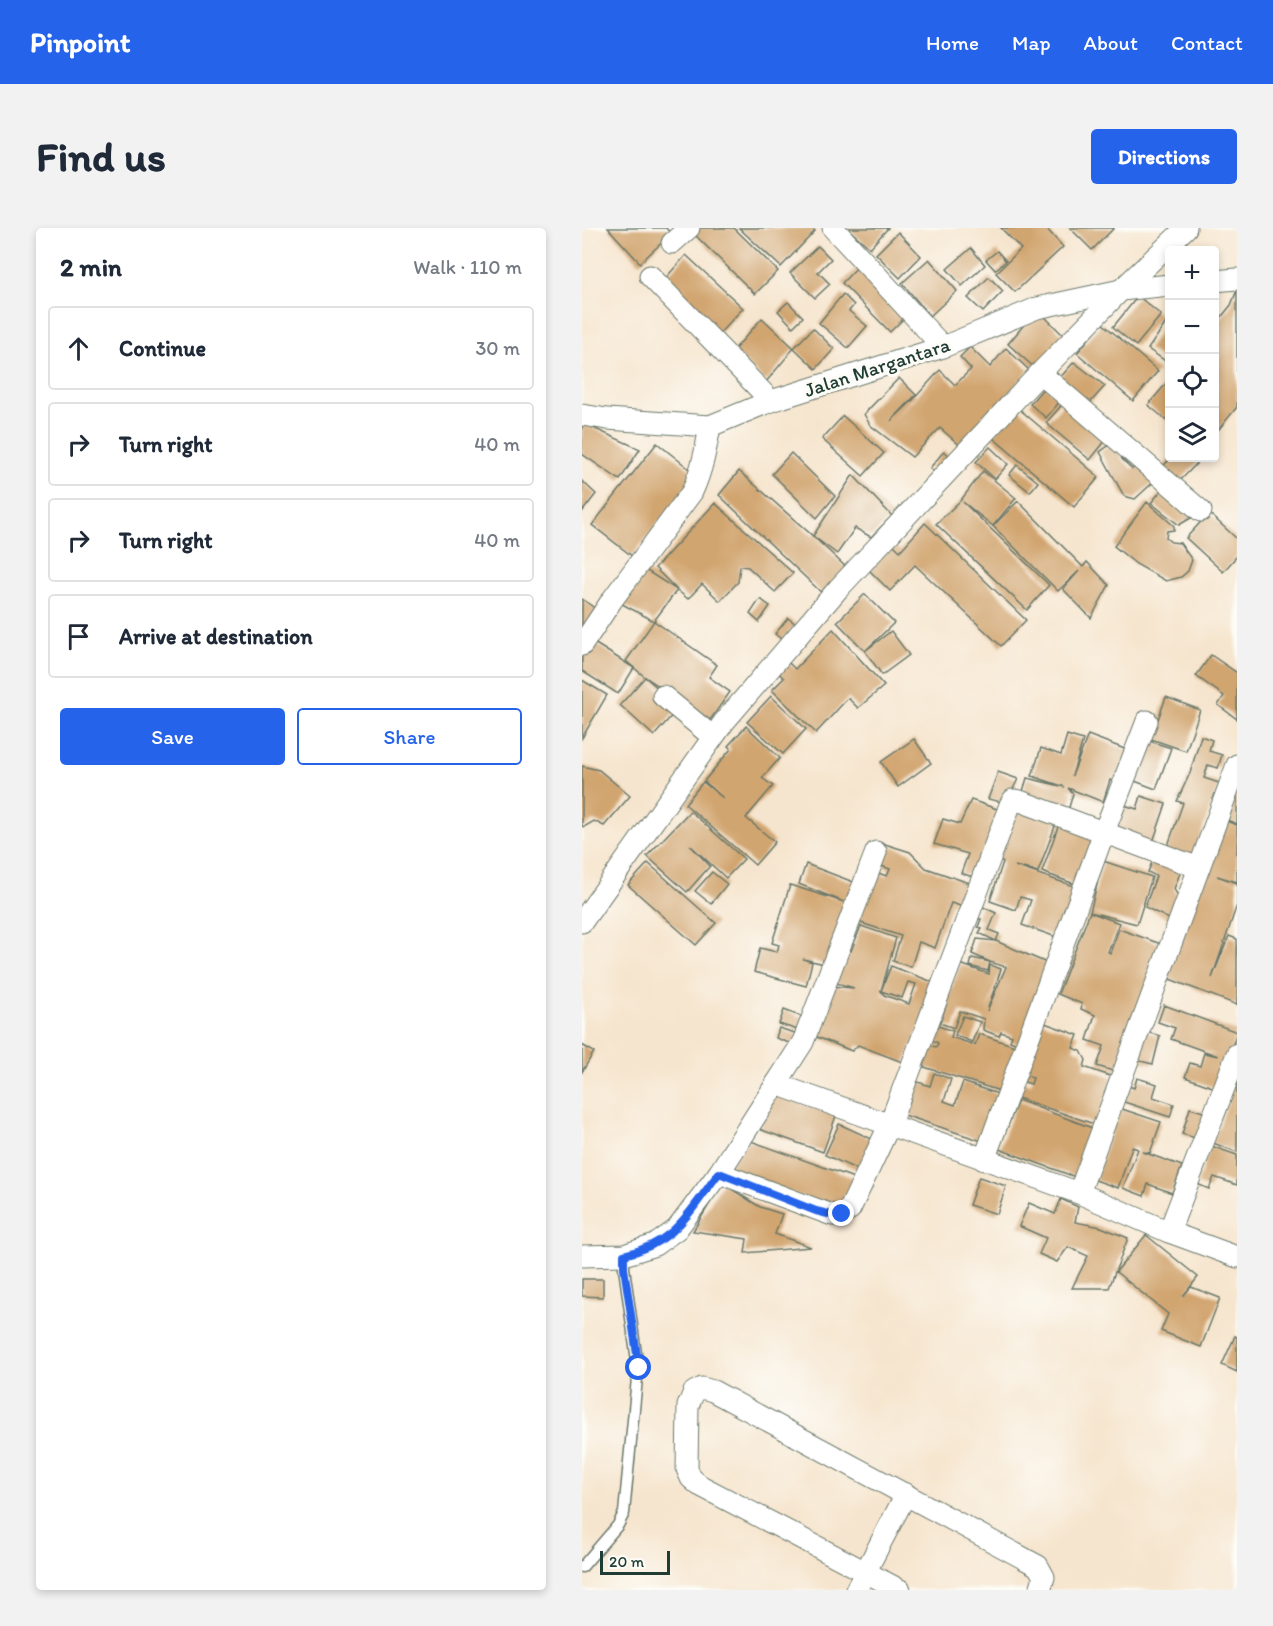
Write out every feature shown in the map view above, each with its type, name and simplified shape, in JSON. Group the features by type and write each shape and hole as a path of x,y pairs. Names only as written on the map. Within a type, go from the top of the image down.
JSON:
{"street":[{"path":"672,243 689,228"},
{"path":"832,228 943,347"},
{"path":"582,922 713,737 838,589 1040,373 1121,290 1186,228"},
{"path":"650,276 771,400"},
{"path":"1219,281 1237,279"},
{"name":"Jalan Margantara","path":"582,415 607,419 710,426 771,400 943,347 1037,308 1121,290 1165,286"},
{"path":"1040,373 1201,511"},
{"path":"582,645 612,600 692,492 704,459 710,426"},
{"path":"663,696 713,737"},
{"path":"984,1160 1104,832 1148,721"},
{"path":"1079,1193 1237,765"},
{"path":"719,1173 816,1211 832,1215 842,1214 850,1209 889,1126 1013,801 1020,801 1200,868"},
{"path":"582,1256 624,1262 655,1245 677,1229 719,1173 802,1042 876,852"},
{"path":"1169,1232 1237,1054"},
{"path":"776,1084 1079,1193 1169,1232 1237,1257"},
{"path":"900,1590 861,1581 699,1485 691,1478 687,1469 688,1406 694,1392 702,1388 713,1390 1038,1566 1044,1577 1040,1590"},
{"path":"861,1581 906,1494"}],"lane":[{"path":"582,1567 618,1525 624,1514 639,1368 624,1262"}],"building":[{"path":"608,228 666,228 671,234 640,263"},
{"path":"696,228 734,228 778,271 755,294 692,232"},
{"path":"739,228 812,228 815,231 781,267"},
{"path":"847,228 888,228 870,248"},
{"path":"1001,228 1046,228 1063,247 1015,292 996,273 1021,249"},
{"path":"1070,228 1114,228 1092,250"},
{"path":"898,232 921,256 900,278 876,254"},
{"path":"818,246 831,259 818,272 830,284 815,298 790,273"},
{"path":"971,248 985,265 962,286 947,269"},
{"path":"997,251 1006,261 995,270 986,260"},
{"path":"686,255 743,308 719,334 662,282"},
{"path":"929,259 957,291 930,316 902,283"},
{"path":"861,263 909,313 890,332 842,283"},
{"path":"989,277 1003,291 983,312 968,298"},
{"path":"1237,290 1237,407 1219,429 1219,320 1231,305"},
{"path":"843,294 854,305 849,311 867,326 848,348 819,323"},
{"path":"1138,296 1161,315 1136,346 1113,327"},
{"path":"788,302 803,317 793,327 778,311"},
{"path":"1037,309 1065,337 1036,369 1008,344"},
{"path":"762,318 794,348 766,382 733,351"},
{"path":"1102,323 1158,371 1133,401 1077,353"},
{"path":"1165,324 1165,361 1148,349"},
{"path":"813,328 834,349 816,369 794,348"},
{"path":"970,347 990,367 1006,348 1029,370 963,448 940,428 912,457 870,425 864,414 899,378 916,395 891,421 912,401 940,370 955,385 971,369 960,357"},
{"path":"1074,362 1105,386 1087,406 1057,381"},
{"path":"1165,385 1165,419 1148,405"},
{"path":"1045,386 1061,400 1046,418 1030,404"},
{"path":"1067,399 1110,435 1090,460 1046,423"},
{"path":"1018,408 1099,477 1074,507 992,437"},
{"path":"843,416 884,453 863,476 822,439"},
{"path":"582,423 640,449 620,480 582,454"},
{"path":"1115,441 1122,459 1132,469 1142,462 1159,477 1135,499 1124,496 1100,452"},
{"path":"657,443 697,475 632,556 592,525"},
{"path":"990,447 1008,464 995,479 976,462"},
{"path":"944,451 951,457 937,474 930,468"},
{"path":"791,453 835,496 817,518 772,474"},
{"path":"1167,462 1198,462 1177,484 1161,468"},
{"path":"1017,465 1038,482 1030,492 1009,475"},
{"path":"739,471 849,570 825,596 719,495"},
{"path":"983,471 1016,498 993,526 963,502 1049,585 1027,610 936,524 961,500"},
{"path":"853,475 892,516 871,537 855,528 837,554 813,536"},
{"path":"582,481 596,494 582,512"},
{"path":"1165,486 1196,515 1179,525 1151,503"},
{"path":"1018,501 1083,567 1087,562 1109,585 1091,618 1063,589 1079,571 1058,591 993,526"},
{"path":"1147,502 1174,526 1174,530 1167,531 1166,538 1171,542 1180,543 1192,560 1188,571 1181,577 1166,581 1136,564 1114,546"},
{"path":"715,503 793,573 775,592 748,567 740,566 738,582 720,601 702,584 688,599 655,568"},
{"path":"1209,513 1237,539 1237,556 1223,572 1186,538"},
{"path":"925,523 1026,620 1001,646 915,565 890,591 867,568 892,543 900,551"},
{"path":"644,569 677,590 654,621 622,604"},
{"path":"865,594 894,623 865,651 837,622"},
{"path":"582,599 600,612 582,638"},
{"path":"760,599 770,606 759,622 750,614"},
{"path":"788,618 796,624 782,640 775,634"},
{"path":"654,621 717,665 709,677 730,692 710,720 645,677 626,661"},
{"path":"833,629 884,686 858,708 848,698 816,733 772,690 784,678 775,670 785,659 795,669"},
{"path":"891,631 909,655 882,675 865,651"},
{"path":"591,641 634,668 618,694 582,671 582,656"},
{"path":"1211,655 1237,673 1237,719 1218,705 1224,696 1196,676"},
{"path":"645,677 660,690 675,712 654,736 620,705"},
{"path":"582,680 607,695 582,738"},
{"path":"771,696 806,729 783,754 747,722"},
{"path":"1166,697 1200,710 1186,751 1151,739"},
{"path":"746,726 780,758 762,778 773,786 746,818 775,842 755,865 685,804 703,782 723,798 704,781 731,749 728,746"},
{"path":"1067,735 1083,740 1072,776 1088,735 1130,751 1118,783 1110,780 1103,802 1068,788 1073,794 1067,814 1021,798 1027,778 1065,787 1032,776 1041,748 1061,755"},
{"path":"1201,736 1212,740 1209,751 1222,755 1218,768 1208,765 1204,778 1219,783 1192,860 1166,851 1183,803 1177,801 1190,773"},
{"path":"914,739 931,763 898,787 881,762"},
{"path":"1146,740 1171,748 1156,789 1132,780"},
{"path":"582,766 599,770 630,796 604,826 594,821 582,826"},
{"path":"998,772 1018,779 1006,803 988,799"},
{"path":"1237,789 1237,824 1227,820"},
{"path":"1141,796 1166,804 1152,845 1115,832 1124,805 1137,809"},
{"path":"971,800 1000,810 976,878 961,873 968,854 934,844 943,819 960,824"},
{"path":"1017,804 1058,818 1038,872 1015,866 1079,888 1062,939 1022,925 1031,900 1020,897 1016,910 990,901 1003,862 998,858"},
{"path":"690,811 744,859 726,878 690,845 710,866 687,892 647,856"},
{"path":"1223,820 1237,825 1237,882 1217,876 1237,883 1237,905 1212,978 1229,936 1237,939 1237,1005 1167,978"},
{"path":"1060,821 1098,834 1080,886 1042,872"},
{"path":"885,844 910,852 926,868 975,885 967,908 951,903 935,948 919,942 911,967 893,961 901,936 858,922 875,872 887,876 890,869 878,865"},
{"path":"1155,855 1183,865 1174,889 1179,898 1171,920 1145,907 1156,876 1148,872"},
{"path":"1103,861 1152,877 1137,924 1090,912"},
{"path":"648,863 716,923 696,945 628,885"},
{"path":"806,864 856,883 829,965 803,959 812,962 806,986 754,972 760,948 777,952 779,945 772,943 790,885 844,902 799,884"},
{"path":"712,872 727,884 711,904 695,891"},
{"path":"981,906 996,913 989,930 999,934 996,941 979,933 982,928 978,927 981,919 976,919"},
{"path":"1090,912 1119,923 1108,952 1110,953 1119,929 1164,945 1119,1073 1097,1066 1104,1046 1087,1040 1095,1015 1081,1009 1082,1004 1058,994"},
{"path":"861,926 896,938 881,991 891,966 938,984 905,1063 858,1045 852,1051 812,1035 832,986 854,988 833,982 844,950 851,951","holes":["908,982 916,984 909,1004 884,995 881,991 902,998"]},
{"path":"977,939 996,941 1049,964 1020,1045 1010,1041 1012,1036 1001,1032 999,1036 983,1030 984,1019 960,1011 954,1028 940,1023 960,964 989,974 990,965 1001,969 987,1011 1006,967 972,954"},
{"path":"972,958 990,962 988,971 970,966"},
{"path":"1164,1005 1237,1032 1218,1089 1185,1077 1190,1063 1200,1066 1204,1053 1218,1056 1171,1039 1175,1028 1158,1022"},
{"path":"784,1010 805,1018 801,1031 779,1024"},
{"path":"963,1016 980,1022 972,1042 955,1035"},
{"path":"1042,1022 1078,1035 1073,1048 1081,1051 1086,1060 1084,1067 1113,1077 1097,1125 1015,1097 1021,1081 1031,1084 1033,1078 1024,1075"},
{"path":"935,1025 953,1031 951,1037 975,1045 979,1034 1018,1047 1003,1092 921,1066 928,1045 936,1047 938,1043 930,1039"},
{"path":"779,1028 801,1035 797,1046 776,1038"},
{"path":"1144,1031 1160,1036 1153,1064 1136,1060"},
{"path":"582,1045 594,1052 582,1072"},
{"path":"934,1073 951,1079 944,1101 955,1105 963,1082 1001,1095 985,1142 901,1114 912,1080 930,1086"},
{"path":"1237,1077 1237,1152 1213,1143"},
{"path":"1137,1078 1157,1084 1153,1097 1174,1104 1170,1117 1121,1101 1126,1085 1134,1088"},
{"path":"772,1093 836,1116 823,1152 759,1129"},
{"path":"1018,1100 1100,1131 1081,1179 999,1149"},
{"path":"1119,1108 1161,1122 1150,1153 1143,1152 1182,1166 1172,1193 1148,1184 1144,1196 1123,1188 1138,1149 1132,1147 1118,1188 1095,1180"},
{"path":"1190,1108 1210,1114 1202,1140 1182,1134"},
{"path":"839,1124 872,1139 858,1170 825,1155"},
{"path":"748,1140 854,1178 839,1210 727,1169"},
{"path":"1211,1146 1237,1155 1237,1185 1214,1177 1209,1189 1197,1184"},
{"path":"979,1177 1006,1186 997,1214 969,1205"},
{"path":"722,1183 760,1207 782,1214 775,1234 811,1247 745,1253 747,1239 693,1231"},
{"path":"1061,1199 1078,1207 1075,1222 1101,1227 1128,1238 1109,1288 1072,1288 1088,1256 1068,1247 1057,1262 1039,1254 1046,1238 1019,1226 1029,1203 1055,1214"},
{"path":"1146,1235 1198,1277 1183,1296 1191,1287 1220,1298 1201,1347 1161,1331 1168,1314 1116,1272"},
{"path":"582,1279 603,1279 603,1297 582,1296"},
{"path":"1235,1336 1237,1337 1237,1372 1222,1365"}],"route":[{"path":"639,1368 624,1255 655,1245 677,1229 719,1173 816,1211 832,1215 842,1214"}]}
